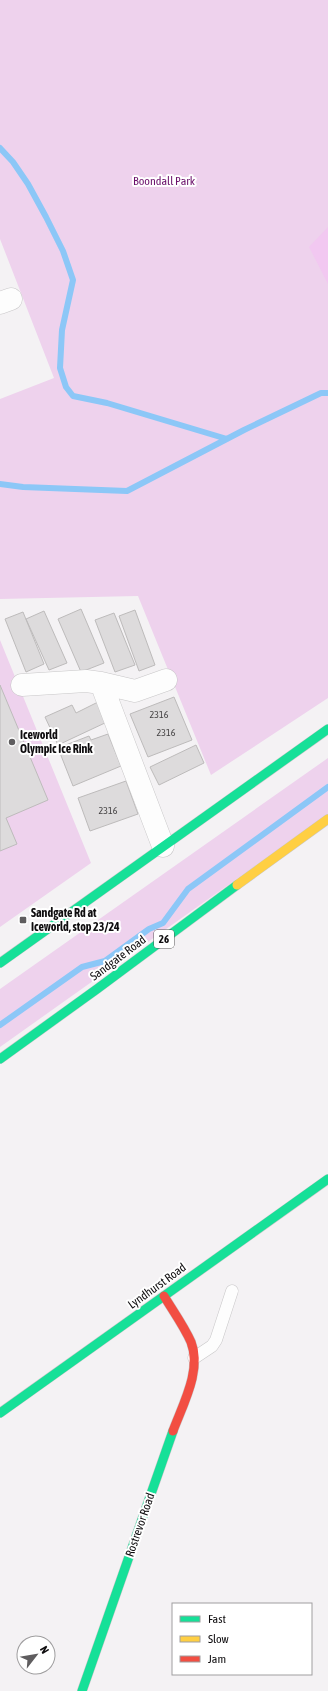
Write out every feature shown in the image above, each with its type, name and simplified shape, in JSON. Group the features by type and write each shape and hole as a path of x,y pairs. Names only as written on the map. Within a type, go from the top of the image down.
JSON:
{"main road":[{"path":"0,963 328,729"},
{"name":"Sandgate Road","path":"0,1059 97,989 208,905 328,819"},
{"name":"Lyndhurst Road","path":"0,1413 328,1179"},
{"name":"Rostrevor Road","path":"82,1691 192,1378 194,1358 190,1340 164,1296"}],"street":[{"path":"22,685 86,680 135,691 166,680"},
{"path":"101,683 163,846"}],"lane":[{"path":"194,1358 212,1346 216,1340 232,1291"}],"green space":[{"name":"Boondall Park","path":"0,0 328,0 328,698 211,775 138,596 0,599 0,399 54,378 0,239"},
{"path":"0,640 91,863 0,927"},
{"path":"328,758 328,814 0,1047 0,989"}],"shaded area":[{"path":"328,227 328,284 309,247"}],"building":[{"path":"81,609 104,663 81,672 58,619"},
{"path":"135,610 155,665 139,671 119,616"},
{"path":"44,611 67,663 49,670 26,619"},
{"path":"23,612 44,664 26,672 5,619"},
{"path":"114,613 135,665 115,672 95,620"},
{"name":"Iceworld Olympic Ice Rink","path":"0,685 48,800 6,818 17,844 0,851"},
{"path":"174,697 192,740 148,757 130,714"},
{"path":"98,702 107,722 58,745 45,717 72,705 76,713"},
{"path":"108,734 121,766 73,786 58,748 89,736 91,740"},
{"path":"196,745 204,763 159,785 150,767"},
{"path":"126,781 138,814 90,831 78,798"}],"waterway":[{"path":"0,148 13,162 28,184 63,251 73,280 62,330 60,368 66,387 73,396 107,403 227,439"},
{"path":"0,484 23,487 127,491 244,430 321,393 328,393"},
{"path":"0,1025 82,967 105,961 149,929 163,923 188,889 328,787"}],"traffic: fast":[{"path":"0,963 328,729"},
{"path":"0,1059 237,885"},
{"path":"0,1413 328,1179"},
{"path":"82,1691 173,1431"}],"traffic: slow":[{"path":"237,885 328,819"}],"traffic: jam":[{"path":"164,1296 182,1324 191,1342 194,1353 193,1375 190,1387 173,1431"}],"place":[{"name":"Iceworld Olympic Ice Rink","path":"12,742"},
{"name":"Sandgate Rd at Iceworld, stop 23/24","path":"23,920"}]}
